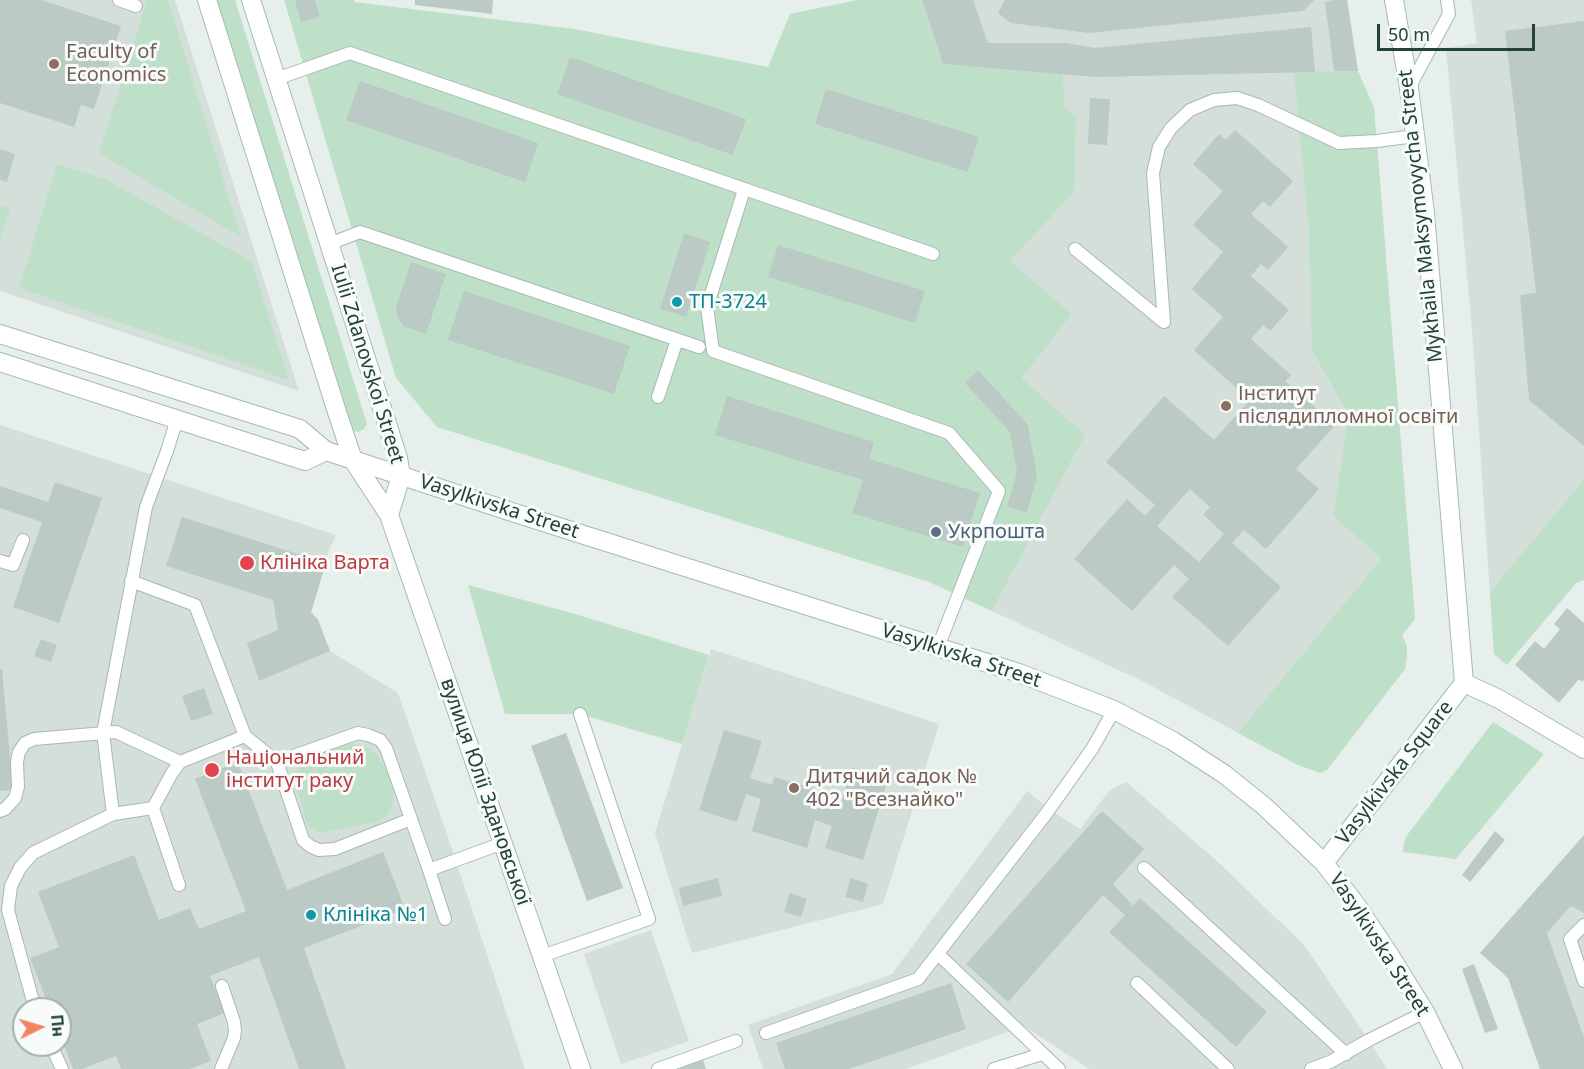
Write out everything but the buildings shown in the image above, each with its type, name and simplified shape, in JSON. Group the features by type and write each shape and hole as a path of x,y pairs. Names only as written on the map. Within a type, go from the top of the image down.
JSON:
{"main road":[{"name":"Iulii Zdanovskoi Street","path":"207,0 353,460 389,515"},
{"name":"Iulii Zdanovskoi Street","path":"251,0 398,458 401,476 389,515"},
{"name":"Mykhaila Maksymovycha Street","path":"1394,0 1409,88 1425,213 1464,683"},
{"name":"Vasylkivska Street","path":"0,334 300,429 326,451 1019,673 1114,710 1173,741 1224,774 1264,806 1324,863 1383,944 1425,1012 1453,1069"},
{"path":"0,362 305,461 326,451"},
{"name":"вулиця Юлії Здановської","path":"389,515 581,1069"},
{"path":"1464,683 1499,699 1584,749"},
{"name":"Vasylkivska Square","path":"1324,863 1464,683"}],"lane":[{"path":"119,0 136,6"},
{"path":"1409,88 1449,14 1447,0"},
{"path":"276,79 350,53 933,254"},
{"path":"1075,249 1164,322 1153,173 1158,147 1171,128 1190,110 1214,100 1238,98 1339,142 1377,141 1415,136"},
{"path":"744,190 707,307 713,351 949,433 999,491 938,647"},
{"path":"329,244 360,232 699,347"},
{"path":"658,397 677,340"},
{"path":"113,814 103,733 146,507 177,419"},
{"path":"0,561 13,566 23,540"},
{"path":"131,581 195,605 245,736 277,762 303,840 310,846 319,850 335,849 411,819"},
{"path":"766,1033 918,979 1046,814 1092,748 1114,710"},
{"path":"542,956 649,919 580,714"},
{"path":"0,811 15,798 18,787 16,762 18,753 25,743 34,739 116,732 180,762"},
{"path":"277,762 358,733 380,741 386,748 444,919"},
{"path":"179,885 153,808 180,762 245,736"},
{"path":"32,997 8,910 11,886 20,868 33,853 113,814 153,808"},
{"path":"429,870 503,843"},
{"path":"1144,868 1346,1054"},
{"path":"1584,925 1570,939 1584,981"},
{"path":"938,954 1059,1069"},
{"path":"1137,983 1228,1069"},
{"path":"221,1069 235,1030 222,986"},
{"path":"1311,1069 1346,1054 1425,1012"},
{"path":"658,1069 736,1041"},
{"path":"994,1069 1042,1053"}],"shaded area":[{"path":"0,0 175,0 299,391 0,291"},
{"name":"Інститут післядипломної освіти","path":"922,0 1347,0 1358,71 1374,108 1415,619 1298,765 1144,682 992,611 1084,435 1022,378 1072,314 1009,261 1074,192 943,64"},
{"path":"1471,0 1584,0 1584,580 1576,583 1507,665 1494,654 1472,329 1446,48 1477,43"},
{"name":"Національний інститут раку","path":"0,425 336,535 329,550 311,612 318,620 330,651 398,693 525,1069 0,1069"},
{"name":"Дитячий садок № 402 \"Всезнайко\"","path":"711,649 939,724 883,904 692,953 655,833"},
{"path":"1126,782 1217,861 1304,945 1387,1069 1089,1069 1024,1026 906,1069 763,1069 748,1025 892,974 1027,791 1049,809 1080,829 1109,791"},
{"path":"1571,906 1584,913 1584,1037 1547,933"},
{"path":"651,930 689,1041 621,1064 584,954"}],"green space":[{"path":"147,0 168,0 241,237 99,153"},
{"path":"215,0 235,0 367,424 358,432 351,431"},
{"path":"284,0 354,0 354,2 575,29 768,67 790,14 857,0 922,0 943,64 1063,74 1064,106 1076,117 1074,192 1010,261 1072,314 1022,378 1085,435 992,611 929,582 437,427 396,378"},
{"path":"1358,71 1374,108 1415,619 1402,635 1407,646 1405,669 1327,770 1320,773 1298,765 1238,733 1382,558 1333,516 1349,415 1312,350 1309,230 1294,72"},
{"path":"57,164 105,179 251,261 289,380 19,288"},
{"path":"0,205 10,208 0,240"},
{"path":"1584,480 1584,580 1576,583 1507,665 1494,654 1490,592"},
{"path":"468,585 572,613 709,655 682,744 580,714 505,714"},
{"path":"1493,722 1544,754 1456,859 1403,852 1405,838"},
{"path":"353,744 367,747 384,765 393,789 391,810 377,822 318,832 306,821 295,783 296,773 300,764 307,760 340,745"}],"place":[{"name":"Faculty of Economics","path":"54,64"},
{"name":"ТП-3724","path":"677,302"},
{"name":"Інститут післядипломної освіти","path":"1226,406"},
{"name":"Укрпошта","path":"936,532"},
{"name":"Клініка Варта","path":"247,563"},
{"name":"Національний інститут раку","path":"212,770"},
{"name":"Дитячий садок № 402 \"Всезнайко\"","path":"794,788"},
{"name":"Клініка №1","path":"311,915"}]}
